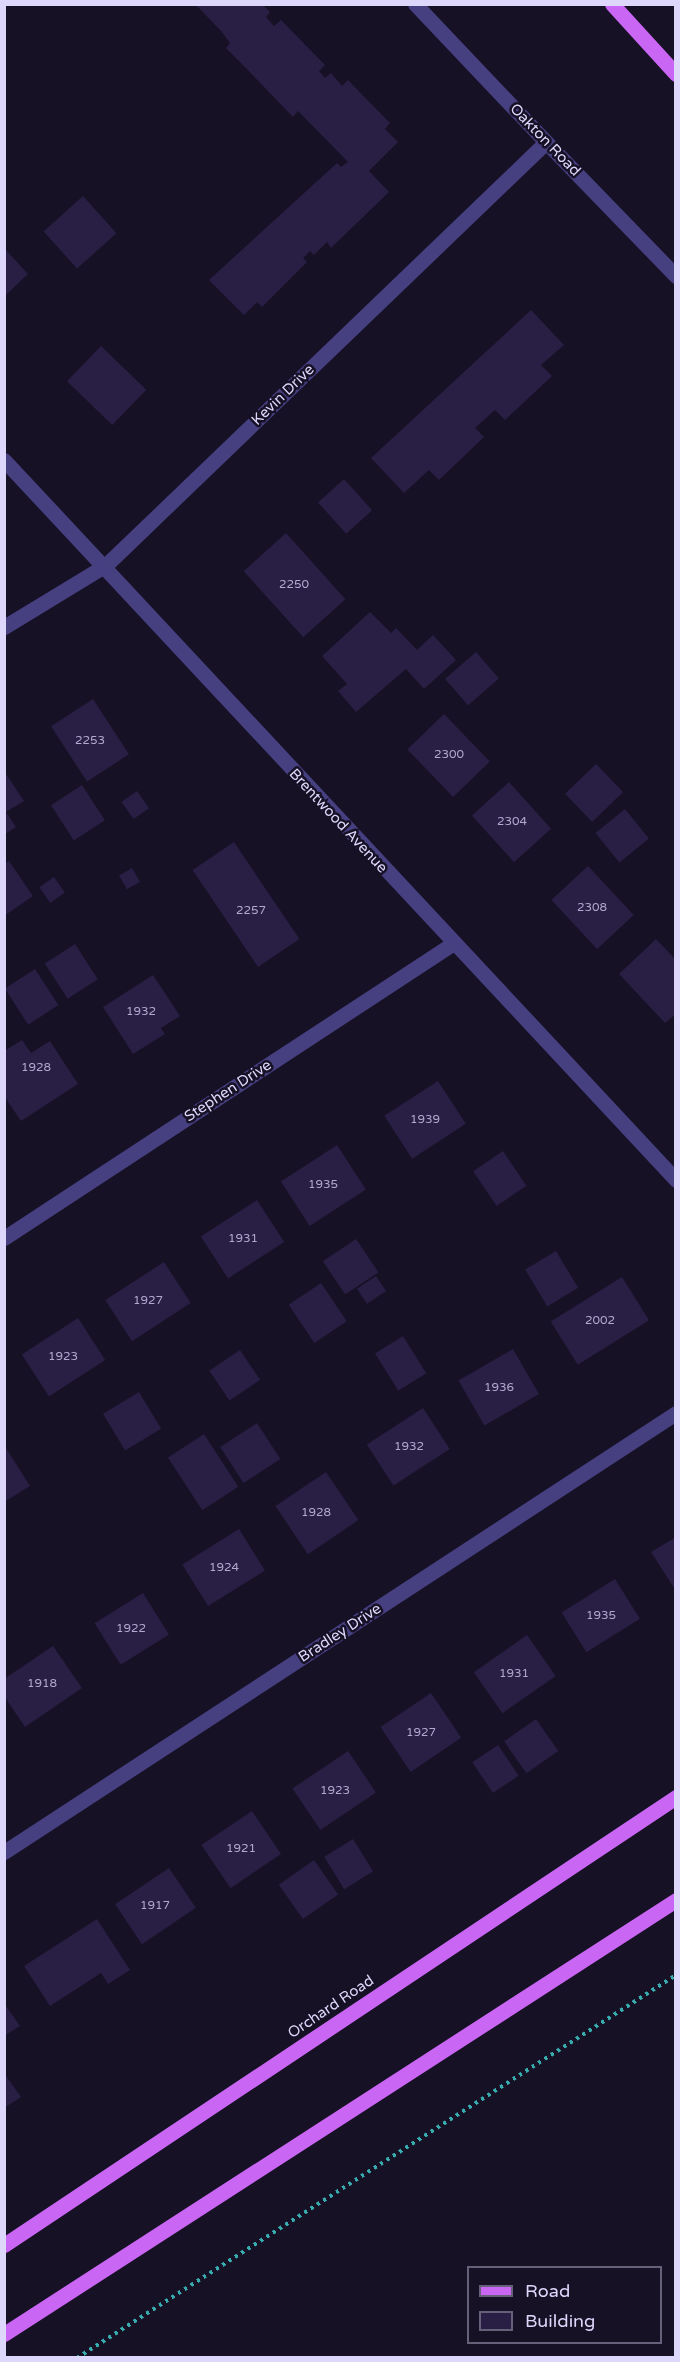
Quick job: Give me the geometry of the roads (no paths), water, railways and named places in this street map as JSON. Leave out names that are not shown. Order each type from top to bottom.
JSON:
[{"type":"main road","points":[[612,4],[675,74]]},
{"type":"main road","name":"Orchard Road","points":[[4,2245],[675,1797]]},
{"type":"main road","points":[[4,2334],[675,1900]]},
{"type":"street","name":"Oakton Road","points":[[415,4],[675,276]]},
{"type":"street","name":"Kevin Drive","points":[[4,627],[106,565],[546,142]]},
{"type":"street","name":"Brentwood Avenue","points":[[4,460],[106,565],[136,605],[675,1180]]},
{"type":"street","name":"Stephen Drive","points":[[4,1238],[452,944]]},
{"type":"street","name":"Bradley Drive","points":[[4,1852],[675,1413]]}]
